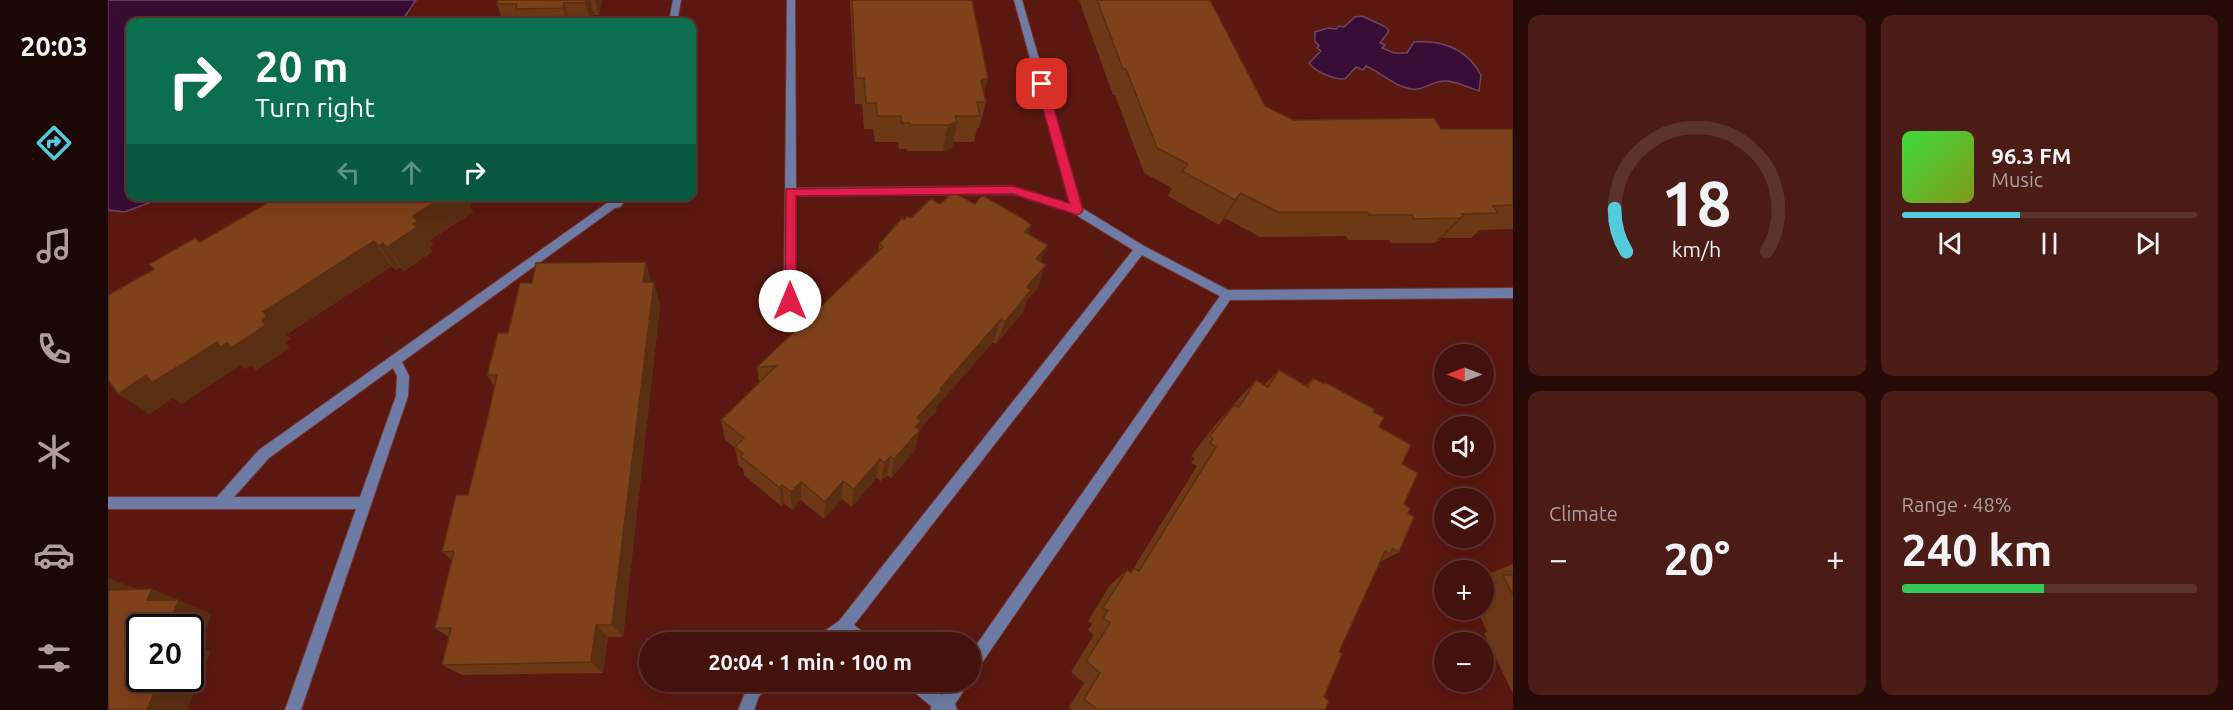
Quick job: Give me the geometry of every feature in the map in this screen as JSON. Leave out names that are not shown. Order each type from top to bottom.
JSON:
[{"type":"lane","points":[[674,18],[676,0]]},
{"type":"lane","points":[[790,301],[791,0]]},
{"type":"lane","points":[[1018,0],[1077,210]]},
{"type":"lane","points":[[790,192],[1013,190],[1077,210],[1140,249],[1227,295],[1513,293]]},
{"type":"lane","points":[[220,503],[264,454],[612,201]]},
{"type":"lane","points":[[835,632],[844,626],[1140,249]]},
{"type":"lane","points":[[981,652],[1227,295]]},
{"type":"lane","points":[[293,710],[402,396],[403,376],[395,360]]},
{"type":"lane","points":[[108,503],[365,503]]},
{"type":"lane","points":[[844,626],[852,632]]},
{"type":"lane","points":[[747,710],[753,692]]},
{"type":"lane","points":[[924,692],[943,709],[955,692]]},
{"type":"shaded area","points":[[108,0],[416,0],[404,18],[126,18],[126,201],[154,201],[125,212],[108,210]]},
{"type":"shaded area","points":[[1362,16],[1386,27],[1389,31],[1380,43],[1385,45],[1382,48],[1394,53],[1407,53],[1414,42],[1424,42],[1444,45],[1461,53],[1469,59],[1481,75],[1479,91],[1448,81],[1411,89],[1399,85],[1366,66],[1363,70],[1356,67],[1345,79],[1326,75],[1312,67],[1309,63],[1321,51],[1317,48],[1319,46],[1315,41],[1315,32],[1328,28],[1336,29],[1339,26],[1344,27],[1355,17]]},
{"type":"building","points":[[498,0],[586,0],[585,3],[564,3],[563,8],[516,9],[517,4],[497,4]]},
{"type":"building","points":[[852,0],[972,0],[988,78],[981,81],[986,102],[977,102],[980,116],[955,116],[957,122],[948,125],[910,125],[910,123],[902,123],[901,116],[877,116],[876,103],[866,103],[864,78],[856,78]]},
{"type":"building","points":[[1097,0],[1210,0],[1265,106],[1293,120],[1434,118],[1441,129],[1513,129],[1513,205],[1493,206],[1498,213],[1462,214],[1464,216],[1460,218],[1414,219],[1412,215],[1369,215],[1367,212],[1278,212],[1241,193],[1235,200],[1182,171],[1188,164],[1157,148],[1126,69],[1123,69]]},
{"type":"building","points":[[953,192],[975,204],[982,195],[1025,220],[1031,225],[1025,232],[1048,245],[1036,259],[1046,265],[1027,287],[1031,290],[1005,322],[1001,319],[917,418],[921,421],[915,427],[920,430],[894,459],[891,456],[884,463],[880,459],[854,489],[843,481],[825,502],[801,482],[791,492],[782,485],[780,488],[741,457],[743,454],[735,447],[744,438],[721,420],[776,366],[757,367],[883,247],[879,244],[902,218],[904,220],[907,216],[911,218],[931,199],[940,204]]},
{"type":"building","points":[[270,201],[437,201],[413,216],[418,221],[413,224],[417,227],[387,247],[383,243],[379,246],[374,241],[263,312],[267,317],[262,320],[266,325],[231,348],[227,343],[220,347],[217,342],[152,383],[146,375],[118,394],[108,380],[108,295],[154,269],[149,264],[195,238],[200,242]]},
{"type":"building","points":[[646,262],[643,282],[654,282],[612,625],[596,625],[591,662],[442,665],[451,628],[435,628],[454,551],[442,552],[456,495],[468,495],[497,375],[487,375],[498,333],[508,333],[520,283],[532,283],[536,263]]},
{"type":"building","points":[[1279,370],[1308,387],[1313,378],[1324,384],[1325,382],[1374,409],[1373,412],[1384,417],[1379,427],[1411,445],[1402,464],[1418,473],[1404,504],[1410,508],[1408,514],[1414,517],[1399,552],[1393,548],[1390,554],[1385,551],[1339,652],[1342,654],[1324,697],[1329,701],[1325,710],[1098,710],[1084,699],[1100,673],[1086,661],[1110,623],[1103,618],[1108,611],[1103,608],[1127,570],[1131,573],[1134,568],[1139,571],[1216,447],[1210,443],[1213,439],[1210,436],[1234,405],[1239,407],[1256,380],[1268,387]]},
{"type":"building","points":[[1503,575],[1513,575],[1513,595]]},
{"type":"building","points":[[152,589],[147,600],[179,600],[173,614],[126,614],[126,692],[154,692],[147,710],[108,710],[108,590]]},
{"type":"route","points":[[790,301],[790,192],[1013,190],[1077,210],[1042,84]]}]
